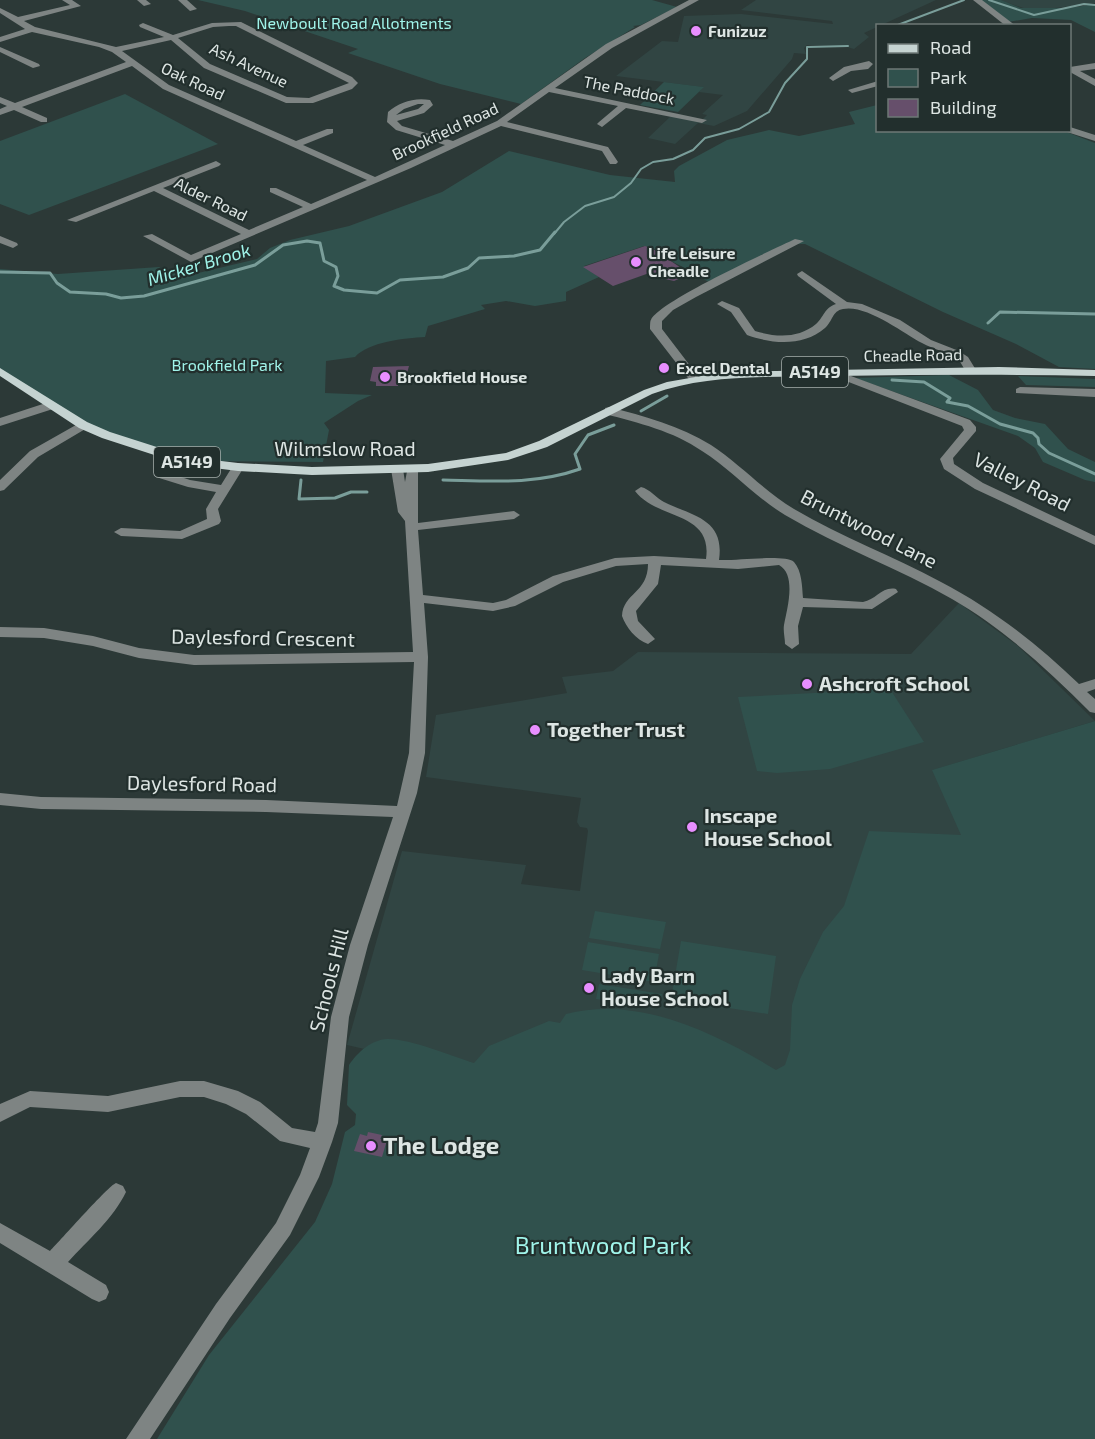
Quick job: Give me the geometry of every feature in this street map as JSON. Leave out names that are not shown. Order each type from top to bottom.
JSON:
[{"type":"main road","name":"Cheadle Road","points":[[695,380],[754,372],[970,370],[1095,373]]},
{"type":"main road","name":"Wilmslow Road","points":[[0,371],[83,425],[106,435],[186,461],[320,474],[451,466],[524,452],[658,389],[695,380]]},
{"type":"street","points":[[16,20],[77,6],[66,0]]},
{"type":"street","name":"Brookfield Road","points":[[148,236],[191,259],[375,180],[500,123],[550,90],[609,46],[695,0]]},
{"type":"street","points":[[976,0],[1009,24]]},
{"type":"street","points":[[184,2],[194,5]]},
{"type":"street","name":"Oak Road","points":[[0,10],[32,29],[115,50],[165,87],[375,180]]},
{"type":"street","name":"Ash Avenue","points":[[143,25],[172,37],[207,66],[286,100],[309,101],[349,87],[354,83],[238,24],[216,24],[172,37]]},
{"type":"street","points":[[0,40],[32,29]]},
{"type":"street","points":[[115,50],[172,37]]},
{"type":"street","points":[[0,49],[36,66]]},
{"type":"street","points":[[0,112],[132,63]]},
{"type":"street","points":[[832,78],[844,69],[854,66],[872,71]]},
{"type":"street","points":[[1071,70],[1095,66]]},
{"type":"street","points":[[1071,71],[1095,83]]},
{"type":"street","points":[[852,90],[876,84]]},
{"type":"street","name":"The Paddock","points":[[550,90],[702,120]]},
{"type":"street","points":[[0,100],[44,120]]},
{"type":"street","points":[[602,123],[624,105]]},
{"type":"street","points":[[392,119],[392,122],[399,128],[455,145]]},
{"type":"street","points":[[500,123],[605,149],[613,162]]},
{"type":"street","points":[[1071,130],[1095,138]]},
{"type":"street","points":[[297,144],[330,131]]},
{"type":"street","points":[[72,220],[158,189],[216,164]]},
{"type":"street","name":"Alder Road","points":[[158,189],[249,234]]},
{"type":"street","points":[[273,190],[310,207]]},
{"type":"street","points":[[0,239],[13,245]]},
{"type":"street","points":[[695,380],[656,329],[656,320],[669,308],[692,295],[799,242]]},
{"type":"street","points":[[802,274],[844,305]]},
{"type":"street","points":[[722,304],[735,310],[751,333],[783,340],[805,335],[822,325],[826,316],[833,309],[844,305],[858,306],[896,322],[927,342],[955,353],[964,359],[970,370]]},
{"type":"street","name":"Valley Road","points":[[832,372],[966,423],[970,431],[948,456],[946,462],[948,466],[980,486],[1095,541]]},
{"type":"street","points":[[1020,391],[1095,393]]},
{"type":"street","points":[[0,422],[52,405]]},
{"type":"street","name":"Bruntwood Lane","points":[[609,411],[653,423],[695,441],[747,479],[764,495],[791,512],[958,596],[1013,633],[1095,708]]},
{"type":"street","points":[[0,487],[34,454],[83,425]]},
{"type":"street","points":[[121,532],[182,535],[221,523],[212,509],[238,467]]},
{"type":"street","name":"Schools Hill","points":[[397,469],[404,512],[412,524]]},
{"type":"street","name":"Schools Hill","points":[[137,1439],[223,1311],[283,1228],[309,1178],[328,1123],[340,1017],[359,945],[403,812],[417,753],[421,657],[415,598],[412,469]]},
{"type":"street","points":[[160,474],[188,483],[224,489]]},
{"type":"street","points":[[641,491],[649,499],[688,516],[710,532],[714,544],[712,564]]},
{"type":"street","points":[[412,524],[514,515]]},
{"type":"street","points":[[648,639],[632,624],[629,616],[631,607],[651,584],[655,573],[654,560]]},
{"type":"street","points":[[415,598],[494,607],[510,603],[558,579],[585,569],[615,562],[654,560],[755,564],[781,561],[788,564],[793,572],[797,602],[791,626],[792,644]]},
{"type":"street","points":[[797,602],[863,606],[879,602],[891,592]]},
{"type":"street","name":"Daylesford Crescent","points":[[0,632],[44,633],[93,641],[139,653],[194,660],[421,657]]},
{"type":"street","points":[[1077,690],[1095,684]]},
{"type":"street","name":"Daylesford Road","points":[[0,799],[41,803],[266,806],[403,812]]},
{"type":"street","points":[[0,1114],[15,1104],[30,1099],[108,1104],[180,1089],[204,1089],[231,1097],[253,1108],[287,1136],[322,1142]]},
{"type":"street","points":[[53,1263],[105,1208],[116,1192]]},
{"type":"street","points":[[0,1232],[99,1292]]},
{"type":"shaded area","points":[[756,0],[936,0],[884,24],[876,24],[876,28],[864,33],[869,37],[854,49],[844,46],[807,45],[804,48],[806,54],[794,53],[792,59],[747,111],[714,126],[698,123],[675,144],[648,138],[671,116],[700,122],[707,115],[702,114],[723,95],[699,92],[703,87],[616,76],[662,41],[678,42],[684,16],[741,14],[833,24],[832,21],[741,10]]},
{"type":"shaded area","points":[[1000,0],[1095,0],[1095,3],[1032,11]]},
{"type":"shaded area","points":[[959,603],[1018,646],[1095,721],[933,770],[962,835],[837,925],[770,1119],[500,1080],[347,1045],[402,851],[526,865],[521,884],[580,891],[588,831],[587,828],[580,827],[577,822],[581,798],[426,777],[436,715],[567,693],[562,677],[613,671],[638,652],[911,654]]},
{"type":"green space","name":"Newboult Road Allotments","points":[[198,0],[652,0],[677,7],[641,25],[633,26],[635,27],[585,58],[521,104],[440,84],[348,53],[358,49],[245,11]]},
{"type":"green space","points":[[977,0],[1001,0],[1021,8],[1069,8],[1095,4],[1095,32],[1071,20],[1032,18],[1008,22]]},
{"type":"green space","points":[[664,82],[704,87],[678,112],[640,105]]},
{"type":"green space","points":[[125,94],[218,144],[29,215],[0,204],[0,141]]},
{"type":"green space","name":"Brookfield Park","points":[[876,105],[876,132],[1067,132],[1095,143],[1095,369],[1059,367],[1016,344],[943,312],[805,244],[794,244],[713,284],[681,268],[683,267],[661,256],[664,255],[654,249],[651,250],[644,246],[584,266],[599,277],[566,292],[566,301],[535,306],[506,301],[481,305],[485,309],[428,326],[425,337],[378,344],[355,357],[326,361],[325,393],[372,395],[358,401],[324,423],[329,430],[323,462],[186,461],[83,425],[0,371],[0,269],[58,274],[159,267],[168,273],[194,274],[257,259],[270,248],[290,240],[349,226],[442,192],[509,151],[610,175],[675,182],[674,171],[679,166],[727,140],[769,130],[799,136],[855,124],[849,112]]},
{"type":"green space","points":[[949,375],[978,390],[993,410],[1015,418],[1045,424],[1068,449],[1095,462],[1095,482],[1043,462],[1035,448],[1018,436],[855,378]]},
{"type":"green space","points":[[1018,376],[1095,379],[1095,387],[1026,385]]},
{"type":"green space","points":[[890,689],[924,742],[830,769],[777,773],[757,771],[738,697]]},
{"type":"green space","name":"Bruntwood Park","points":[[1095,721],[1095,1439],[157,1439],[209,1355],[315,1222],[332,1184],[345,1132],[355,1125],[356,1114],[347,1105],[349,1065],[365,1048],[381,1040],[396,1039],[474,1063],[489,1046],[549,1021],[560,1023],[566,1014],[593,1009],[621,1010],[676,1021],[702,1031],[776,1070],[785,1065],[790,1050],[792,1005],[800,979],[823,932],[844,906],[869,831],[961,835],[932,770]]},
{"type":"green space","points":[[595,911],[666,922],[660,949],[589,938]]},
{"type":"green space","points":[[681,941],[776,956],[768,1014],[671,999]]},
{"type":"green space","points":[[588,942],[659,954],[654,982],[582,970]]},
{"type":"green space","points":[[599,984],[662,994],[659,1008],[596,999]]},
{"type":"building","name":"Life Leisure Cheadle","points":[[645,246],[690,274],[674,281],[652,272],[613,286],[583,267]]},
{"type":"building","name":"Brookfield House","points":[[409,366],[406,377],[399,377],[398,386],[376,386],[376,382],[370,381],[373,367]]},
{"type":"building","name":"The Lodge","points":[[368,1132],[382,1135],[380,1139],[387,1140],[382,1157],[354,1151],[360,1134],[367,1136]]},
{"type":"waterway","name":"Micker Brook","points":[[900,24],[964,0]]},
{"type":"waterway","name":"Micker Brook","points":[[989,0],[1034,15],[1084,4],[1095,5]]},
{"type":"waterway","name":"Micker Brook","points":[[554,234],[564,222],[585,206],[614,197],[631,183],[641,169],[653,162],[673,159],[693,150],[705,138],[739,129],[769,112],[785,83],[807,59],[807,47],[848,46]]},
{"type":"waterway","name":"Micker Brook","points":[[0,272],[50,273],[57,283],[70,292],[106,294],[121,298],[144,296],[255,265],[283,245],[307,241],[320,243],[324,261],[336,267],[338,276],[334,286],[344,290],[377,293],[400,280],[443,277],[468,268],[479,258],[514,256],[540,250],[555,232]]},
{"type":"waterway","points":[[988,323],[1000,312],[1095,314]]},
{"type":"waterway","points":[[892,380],[924,382],[950,398],[947,402],[968,406],[1000,424],[1033,433],[1038,438],[1039,444],[1049,453],[1095,474]]},
{"type":"waterway","points":[[641,411],[667,396]]},
{"type":"waterway","points":[[443,480],[529,480],[580,469],[575,454],[588,435],[614,425]]},
{"type":"waterway","points":[[301,480],[299,499],[335,498],[351,492],[367,492]]},
{"type":"place","name":"Funizuz","points":[[696,31]]},
{"type":"place","name":"Life Leisure Cheadle","points":[[636,262]]},
{"type":"place","name":"Excel Dental","points":[[664,368]]},
{"type":"place","name":"Brookfield House","points":[[385,377]]},
{"type":"place","name":"Ashcroft School","points":[[807,684]]},
{"type":"place","name":"Together Trust","points":[[535,730]]},
{"type":"place","name":"Inscape House School","points":[[692,827]]},
{"type":"place","name":"Lady Barn House School","points":[[589,988]]},
{"type":"place","name":"The Lodge","points":[[371,1146]]}]
